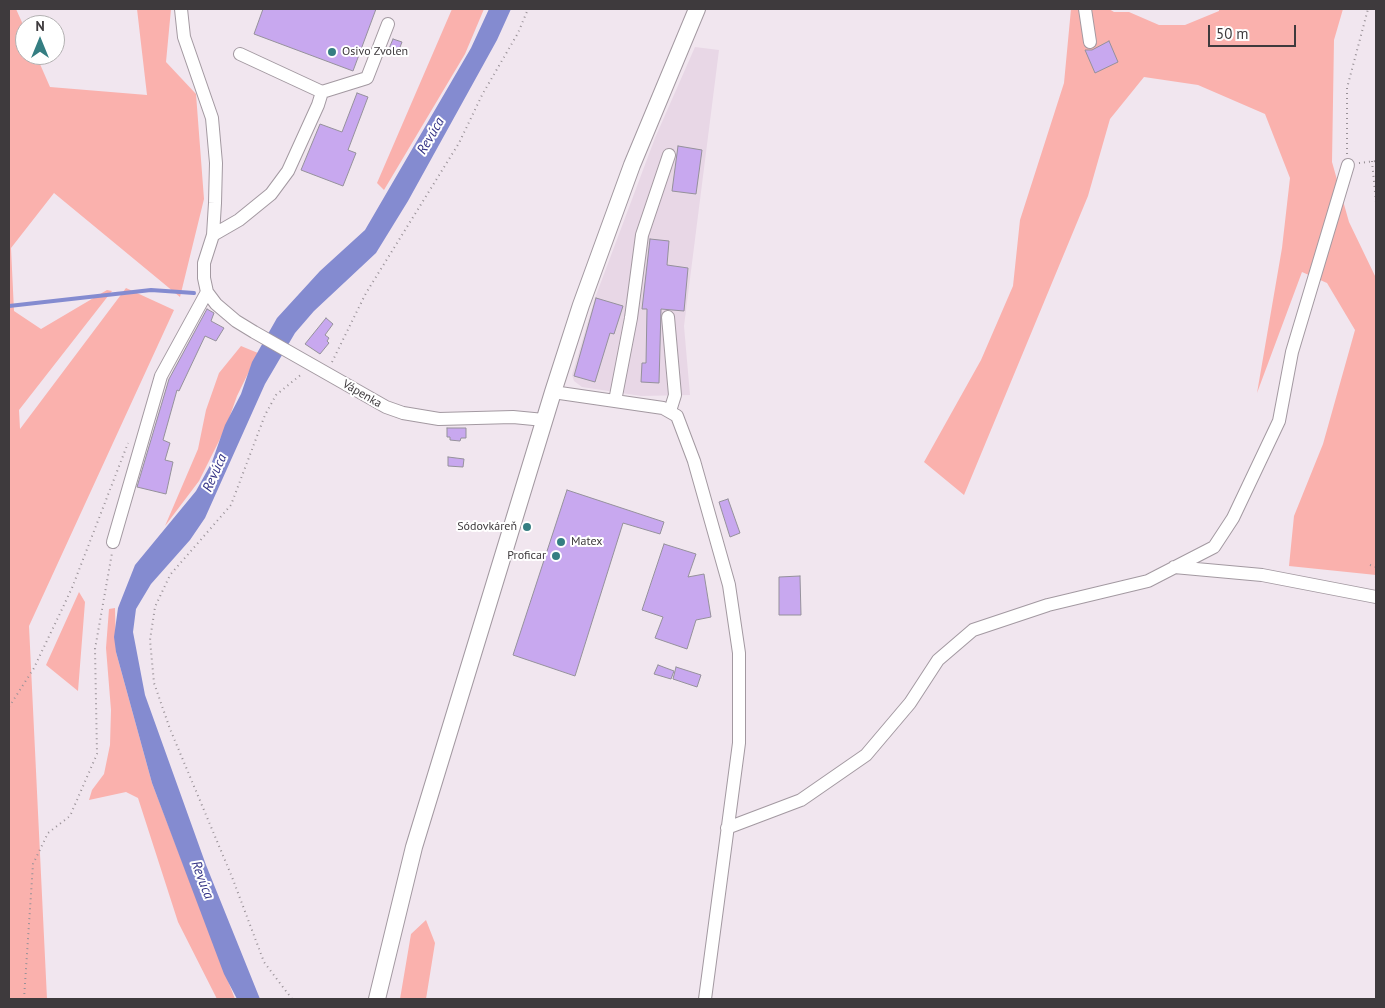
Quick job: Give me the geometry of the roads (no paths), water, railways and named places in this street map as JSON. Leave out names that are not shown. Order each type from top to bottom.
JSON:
[{"type":"main road","points":[[377,999],[414,847],[552,392],[581,304],[632,165],[697,9]]},
{"type":"street","points":[[113,542],[161,376],[207,292],[204,262],[213,236],[216,163],[212,118],[184,37],[181,9]]},
{"type":"street","points":[[1085,9],[1090,42]]},
{"type":"street","points":[[240,54],[322,92],[367,78],[388,24]]},
{"type":"street","points":[[213,236],[239,220],[271,194],[288,171],[322,92]]},
{"type":"street","points":[[615,401],[631,318],[642,234],[669,155]]},
{"type":"street","points":[[728,828],[801,800],[866,755],[910,703],[938,660],[973,630],[1048,605],[1148,581],[1214,547],[1233,518],[1279,421],[1292,352],[1348,165]]},
{"type":"street","name":"Vápenka","points":[[207,292],[236,321],[386,407],[403,413],[439,419],[512,417],[544,420]]},
{"type":"street","points":[[668,317],[675,396],[670,411]]},
{"type":"street","points":[[552,392],[635,403],[670,411],[681,421],[729,585],[739,653],[739,743],[705,999]]},
{"type":"street","points":[[1174,567],[1262,576],[1376,597]]},
{"type":"water","name":"Revúca","points":[[489,9],[511,9],[497,40],[408,201],[376,253],[314,311],[295,333],[265,384],[205,518],[190,540],[151,584],[136,609],[133,632],[145,695],[206,865],[260,999],[237,999],[224,974],[152,783],[116,652],[114,637],[118,608],[135,565],[196,491],[212,462],[225,425],[241,394],[252,362],[277,318],[320,271],[365,230],[471,48]]},
{"type":"waterway","points":[[9,306],[151,290],[194,293]]},
{"type":"place","name":"Osivo Zvolen","points":[[332,52]]},
{"type":"place","name":"Sódovkáreň","points":[[527,527]]},
{"type":"place","name":"Matex","points":[[561,542]]},
{"type":"place","name":"Proficar","points":[[556,556]]}]
